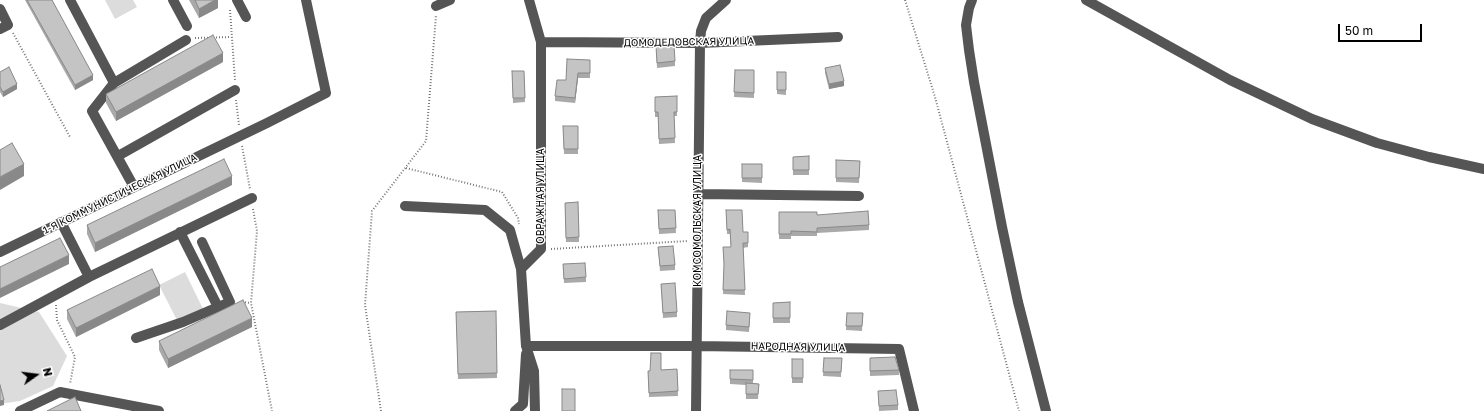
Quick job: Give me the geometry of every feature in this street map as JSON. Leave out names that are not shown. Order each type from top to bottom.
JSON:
[{"type":"street","points":[[70,0],[114,83]]},
{"type":"street","points":[[173,0],[187,26]]},
{"type":"street","points":[[237,0],[246,17]]},
{"type":"street","name":"1-Я КОММУНИСТИЧЕСКАЯ УЛИЦА","points":[[0,252],[326,93],[306,0]]},
{"type":"street","points":[[436,6],[450,0]]},
{"type":"street","name":"ОВРАЖНАЯ УЛИЦА","points":[[521,269],[541,250],[541,42],[529,0]]},
{"type":"street","name":"КОМСОМОЛЬСКАЯ УЛИЦА","points":[[696,411],[700,43],[701,31],[706,18],[726,0]]},
{"type":"street","points":[[972,0],[966,25],[974,82],[1017,294],[1046,411]]},
{"type":"street","points":[[1086,0],[1230,80],[1312,120],[1377,143],[1484,169]]},
{"type":"street","points":[[0,9],[4,27]]},
{"type":"street","name":"ДОМОДЕДОВСКАЯ УЛИЦА","points":[[541,42],[700,43],[838,37]]},
{"type":"street","points":[[134,187],[92,110],[114,83],[186,40]]},
{"type":"street","points":[[118,156],[235,90]]},
{"type":"street","points":[[698,194],[859,196]]},
{"type":"street","points":[[0,325],[89,277],[252,198]]},
{"type":"street","points":[[405,206],[485,210],[510,230],[521,269],[526,346],[523,404],[514,411]]},
{"type":"street","points":[[61,222],[89,277]]},
{"type":"street","points":[[180,232],[218,307]]},
{"type":"street","points":[[136,338],[183,322],[230,302],[202,242]]},
{"type":"street","points":[[526,346],[534,371],[535,411]]},
{"type":"street","name":"НАРОДНАЯ УЛИЦА","points":[[526,346],[697,346],[899,349],[914,411]]},
{"type":"street","points":[[20,411],[65,392],[159,411]]},
{"type":"path","points":[[906,0],[935,97],[1019,411]]},
{"type":"path","points":[[230,20],[231,31]]},
{"type":"path","points":[[4,27],[70,137]]},
{"type":"path","points":[[197,37],[231,38]]},
{"type":"path","points":[[240,136],[257,231],[251,303],[272,411]]},
{"type":"path","points":[[541,250],[698,240]]},
{"type":"path","points":[[56,306],[57,320],[75,357],[65,392]]},
{"type":"shaded area","points":[[105,0],[133,0],[137,7],[115,19]]},
{"type":"shaded area","points":[[185,272],[205,313],[180,326],[159,285]]},
{"type":"shaded area","points":[[0,303],[39,312],[67,356],[53,386],[20,401],[0,404]]},
{"type":"building","points":[[27,0],[52,0],[93,75],[75,85]]},
{"type":"building","points":[[195,0],[215,0],[199,9]]},
{"type":"building","points":[[213,35],[223,53],[116,112],[106,94]]},
{"type":"building","points":[[674,45],[675,61],[657,63],[656,46]]},
{"type":"building","points":[[567,59],[590,60],[590,73],[578,73],[575,98],[555,96],[557,80],[566,80]]},
{"type":"building","points":[[840,65],[844,81],[829,84],[825,68]]},
{"type":"building","points":[[9,67],[17,84],[3,92],[0,87],[0,72]]},
{"type":"building","points":[[735,70],[754,70],[754,93],[734,92]]},
{"type":"building","points":[[512,71],[524,71],[525,98],[513,98]]},
{"type":"building","points":[[777,72],[786,72],[786,90],[777,90]]},
{"type":"building","points":[[677,96],[677,112],[674,112],[675,138],[659,139],[658,112],[655,112],[655,97]]},
{"type":"building","points":[[563,126],[578,126],[578,149],[564,149]]},
{"type":"building","points":[[12,143],[24,164],[0,177],[0,150]]},
{"type":"building","points":[[809,156],[809,170],[793,170],[793,157]]},
{"type":"building","points":[[224,159],[232,176],[95,243],[87,225]]},
{"type":"building","points":[[836,160],[860,161],[859,178],[836,178]]},
{"type":"building","points":[[742,164],[762,164],[762,178],[742,178]]},
{"type":"building","points":[[578,202],[579,237],[566,238],[565,203]]},
{"type":"building","points":[[658,210],[675,210],[676,228],[659,229]]},
{"type":"building","points":[[726,210],[742,210],[743,232],[748,232],[748,243],[743,243],[745,290],[723,290],[723,247],[731,247],[730,229],[727,230]]},
{"type":"building","points":[[868,211],[869,225],[817,228],[817,232],[791,231],[791,234],[779,234],[779,212],[817,212],[817,215]]},
{"type":"building","points":[[60,238],[69,255],[0,289],[0,267]]},
{"type":"building","points":[[673,246],[675,265],[660,266],[658,247]]},
{"type":"building","points":[[585,263],[586,277],[564,279],[563,264]]},
{"type":"building","points":[[152,269],[160,286],[76,328],[67,310]]},
{"type":"building","points":[[675,283],[677,312],[663,313],[661,284]]},
{"type":"building","points":[[243,300],[252,318],[168,359],[159,341]]},
{"type":"building","points":[[790,302],[790,318],[773,318],[773,303]]},
{"type":"building","points":[[496,311],[497,373],[458,374],[456,312]]},
{"type":"building","points":[[727,311],[750,313],[749,327],[726,325]]},
{"type":"building","points":[[847,313],[863,313],[862,326],[846,326]]},
{"type":"building","points":[[651,353],[661,353],[661,370],[677,369],[678,391],[649,393],[648,371],[650,371]]},
{"type":"building","points":[[895,357],[899,370],[870,371],[870,358]]},
{"type":"building","points":[[824,358],[842,358],[841,372],[823,372]]},
{"type":"building","points":[[792,359],[803,359],[803,378],[792,378]]},
{"type":"building","points":[[730,370],[753,370],[753,380],[730,379]]},
{"type":"building","points":[[746,383],[759,384],[758,394],[746,394]]},
{"type":"building","points":[[0,385],[4,400],[0,401]]},
{"type":"building","points":[[562,389],[575,389],[575,411],[562,411]]},
{"type":"building","points":[[896,390],[898,405],[879,406],[878,391]]},
{"type":"building","points":[[75,397],[81,411],[47,411]]}]
